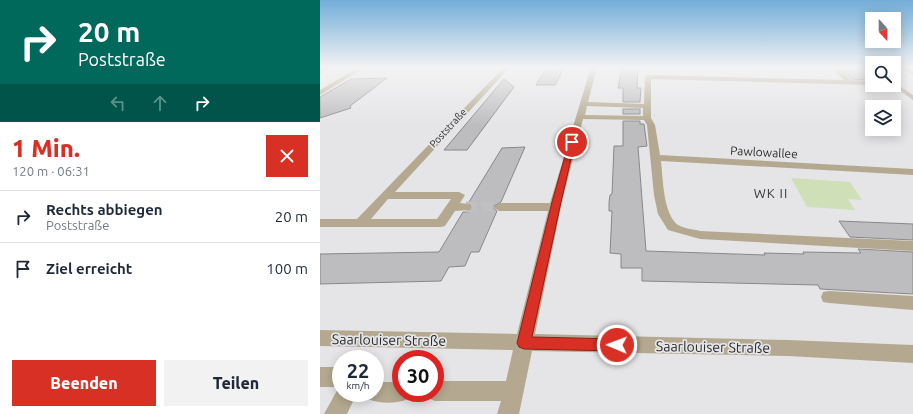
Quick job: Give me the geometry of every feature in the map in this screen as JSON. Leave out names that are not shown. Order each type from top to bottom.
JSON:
[{"type":"street","points":[[320,93],[331,86]]},
{"type":"street","name":"Poststraße","points":[[360,223],[487,86]]},
{"type":"street","points":[[508,414],[555,207],[588,86]]},
{"type":"street","points":[[648,86],[647,118],[651,125],[661,203],[665,218],[673,226],[683,232],[700,235],[913,246]]},
{"type":"street","points":[[901,89],[913,98]]},
{"type":"street","points":[[581,111],[647,106]]},
{"type":"street","points":[[581,111],[647,118]]},
{"type":"street","name":"Pawlowallee","points":[[656,158],[913,172]]},
{"type":"street","points":[[320,223],[441,223],[459,195],[384,196]]},
{"type":"street","points":[[451,207],[466,207]]},
{"type":"street","points":[[499,207],[555,207]]},
{"type":"street","points":[[829,297],[913,303]]},
{"type":"street","name":"Saarlouiser Straße","points":[[320,338],[788,348],[913,354]]},
{"type":"street","points":[[320,377],[332,377]]},
{"type":"street","points":[[444,391],[514,391]]},
{"type":"street","points":[[335,414],[342,402]]},
{"type":"green space","points":[[791,178],[850,182],[862,200],[848,199],[855,210],[807,207]]},
{"type":"building","points":[[338,86],[376,86],[350,106],[351,108],[320,118],[320,97]]},
{"type":"building","points":[[498,86],[514,87],[467,150],[444,150]]},
{"type":"building","points":[[618,86],[637,86],[637,88],[641,88],[640,102],[623,102],[623,88],[618,88]]},
{"type":"building","points":[[623,109],[640,109],[640,114],[623,114]]},
{"type":"building","points":[[623,121],[640,121],[640,124],[644,124],[647,146],[638,147],[646,251],[765,255],[764,253],[861,253],[858,249],[913,252],[913,294],[820,289],[818,285],[642,281],[642,268],[621,268],[621,254],[610,253],[612,211],[609,211],[609,203],[610,195],[612,194],[614,146],[623,146]]},
{"type":"building","points":[[525,147],[501,202],[492,207],[497,211],[479,252],[471,252],[465,266],[449,267],[441,281],[320,284],[320,254],[439,252],[463,212],[470,212],[473,208],[469,202],[502,148]]},
{"type":"building","points":[[839,221],[913,224],[913,240],[850,237]]},
{"type":"tunnel","points":[[466,207],[499,207]]},
{"type":"district","name":"WK II","points":[[771,193]]},
{"type":"route","points":[[572,142],[556,202],[524,343],[617,345]]}]
